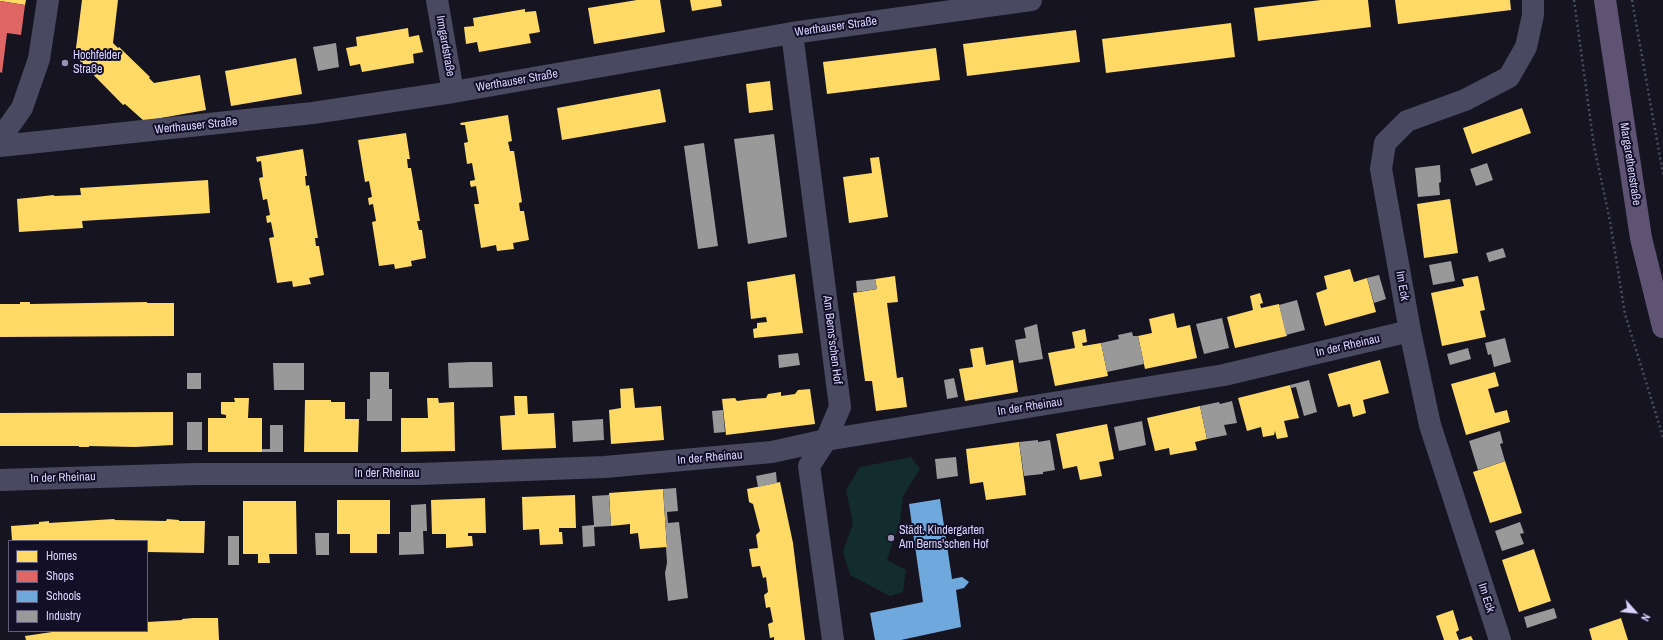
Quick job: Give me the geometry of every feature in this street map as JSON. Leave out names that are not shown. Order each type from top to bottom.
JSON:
[{"type":"main road","name":"Margarethenstraße","points":[[1605,0],[1641,238],[1663,327]]},
{"type":"street","points":[[0,139],[22,108],[39,59],[48,0]]},
{"type":"street","name":"Irmgardstraße","points":[[437,0],[453,92]]},
{"type":"street","name":"Werthauser Straße","points":[[0,146],[313,113],[453,92],[792,33],[1032,0]]},
{"type":"street","name":"Im Eck","points":[[1500,640],[1430,425],[1410,331],[1381,169],[1385,143],[1407,121],[1465,100],[1509,76],[1526,47],[1533,16],[1533,0]]},
{"type":"street","name":"Am Berns'schen Hof","points":[[792,33],[840,407],[826,440],[809,466],[833,640]]},
{"type":"street","name":"In der Rheinau","points":[[0,480],[197,474],[420,474],[605,467],[772,452],[826,440],[1224,375],[1410,331]]},
{"type":"path","points":[[1574,0],[1594,146],[1610,221],[1625,314],[1663,437]]},
{"type":"path","points":[[1632,0],[1663,174]]},
{"type":"green space","points":[[911,457],[920,469],[903,496],[900,522],[887,560],[906,570],[903,592],[890,596],[850,575],[843,551],[853,524],[846,490],[860,467]]},
{"type":"building: Homes","points":[[0,0],[26,0],[25,5]]},
{"type":"building: Homes","points":[[82,0],[118,0],[113,43],[150,77],[149,78],[154,83],[200,75],[206,110],[144,121],[125,104],[123,105],[75,56]]},
{"type":"building: Homes","points":[[637,0],[660,0],[665,32],[594,44],[588,8]]},
{"type":"building: Homes","points":[[690,0],[721,0],[722,6],[692,11]]},
{"type":"building: Homes","points":[[1321,0],[1368,0],[1371,27],[1258,41],[1254,8]]},
{"type":"building: Homes","points":[[1395,0],[1510,0],[1511,10],[1398,24]]},
{"type":"building: Homes","points":[[525,9],[525,12],[536,11],[540,32],[529,34],[531,43],[479,52],[477,42],[466,44],[464,27],[474,26],[473,18]]},
{"type":"building: Homes","points":[[1231,23],[1235,57],[1106,73],[1102,39]]},
{"type":"building: Homes","points":[[408,28],[409,37],[419,35],[423,52],[413,54],[414,63],[362,72],[360,64],[350,66],[346,48],[357,46],[356,37]]},
{"type":"building: Homes","points":[[1076,30],[1080,62],[967,76],[963,44]]},
{"type":"building: Homes","points":[[936,48],[940,80],[827,94],[823,62]]},
{"type":"building: Homes","points":[[296,58],[302,94],[231,106],[225,71]]},
{"type":"building: Homes","points":[[770,81],[773,110],[749,113],[746,84]]},
{"type":"building: Homes","points":[[660,89],[666,122],[562,140],[557,108]]},
{"type":"building: Homes","points":[[1522,108],[1531,133],[1472,154],[1463,128]]},
{"type":"building: Homes","points":[[508,115],[512,141],[508,142],[510,151],[514,151],[522,202],[519,203],[520,211],[524,211],[529,240],[513,243],[514,249],[497,251],[496,245],[481,248],[474,204],[479,204],[476,186],[471,187],[470,184],[470,181],[475,180],[472,163],[467,164],[464,143],[468,142],[465,125],[461,125],[460,123]]},
{"type":"building: Homes","points":[[406,133],[410,159],[407,159],[408,168],[411,168],[420,221],[417,221],[419,230],[422,230],[426,258],[411,261],[412,266],[395,269],[394,264],[379,266],[372,222],[376,221],[373,204],[369,205],[368,198],[372,197],[369,181],[365,182],[358,140]]},
{"type":"building: Homes","points":[[303,149],[307,176],[305,176],[306,186],[309,185],[318,238],[315,238],[316,246],[319,246],[324,275],[309,278],[311,284],[293,287],[292,281],[277,283],[269,238],[274,237],[271,222],[267,223],[266,216],[270,215],[267,199],[263,200],[259,178],[263,177],[261,161],[257,162],[256,157]]},
{"type":"building: Homes","points":[[879,157],[888,217],[849,223],[843,177],[872,173],[870,158]]},
{"type":"building: Homes","points":[[208,180],[210,213],[82,221],[83,228],[19,232],[17,199],[54,195],[81,195],[80,188]]},
{"type":"building: Homes","points":[[1450,199],[1458,253],[1424,258],[1417,204]]},
{"type":"building: Homes","points":[[1350,269],[1354,282],[1367,278],[1376,312],[1325,326],[1316,293],[1327,289],[1324,276]]},
{"type":"building: Homes","points":[[795,274],[803,333],[754,338],[753,329],[757,328],[757,323],[767,322],[766,317],[751,319],[747,282]]},
{"type":"building: Homes","points":[[895,276],[898,302],[887,303],[897,378],[903,377],[907,407],[876,411],[872,381],[865,381],[853,293],[877,289],[875,279]]},
{"type":"building: Homes","points":[[1478,276],[1485,310],[1480,311],[1486,337],[1442,346],[1431,293],[1464,286],[1462,279]]},
{"type":"building: Homes","points":[[1260,293],[1263,303],[1260,304],[1261,308],[1279,304],[1287,336],[1235,348],[1227,317],[1253,310],[1250,296]]},
{"type":"building: Homes","points":[[20,302],[30,302],[30,304],[174,303],[174,336],[0,337],[0,304],[20,304]]},
{"type":"building: Homes","points":[[1174,313],[1177,328],[1190,325],[1197,358],[1145,369],[1138,336],[1152,333],[1149,319]]},
{"type":"building: Homes","points":[[1085,329],[1087,342],[1082,343],[1083,346],[1101,343],[1108,376],[1055,386],[1048,353],[1075,348],[1072,332]]},
{"type":"building: Homes","points":[[983,347],[986,365],[1013,360],[1018,392],[965,401],[959,369],[973,367],[970,349]]},
{"type":"building: Homes","points":[[1380,360],[1389,393],[1363,400],[1366,413],[1353,417],[1350,404],[1338,407],[1328,374]]},
{"type":"building: Homes","points":[[1495,372],[1499,386],[1488,389],[1495,413],[1507,410],[1510,422],[1466,435],[1451,384]]},
{"type":"building: Homes","points":[[1290,385],[1299,418],[1284,421],[1288,437],[1277,439],[1275,431],[1274,435],[1263,437],[1261,427],[1247,431],[1238,398]]},
{"type":"building: Homes","points":[[633,388],[635,408],[661,406],[664,440],[611,444],[609,410],[621,408],[620,389]]},
{"type":"building: Homes","points":[[810,389],[815,424],[726,435],[722,399],[735,398],[737,401],[766,398],[768,394],[781,392],[781,396],[795,394],[798,390]]},
{"type":"building: Homes","points":[[514,396],[527,396],[528,414],[554,413],[556,448],[502,450],[500,416],[515,415]]},
{"type":"building: Homes","points":[[234,398],[249,398],[248,418],[262,418],[262,452],[208,452],[208,418],[226,418],[226,415],[221,414],[221,402],[235,402]]},
{"type":"building: Homes","points":[[427,398],[438,398],[439,403],[454,402],[455,451],[401,452],[401,418],[428,418]]},
{"type":"building: Homes","points":[[305,400],[331,400],[331,402],[345,402],[345,419],[359,419],[358,452],[304,452]]},
{"type":"building: Homes","points":[[1200,406],[1207,439],[1195,442],[1197,450],[1170,455],[1169,448],[1155,451],[1147,418]]},
{"type":"building: Homes","points":[[173,412],[173,445],[135,447],[0,446],[0,413]]},
{"type":"building: Homes","points":[[1107,424],[1114,459],[1099,462],[1102,476],[1080,480],[1077,466],[1063,469],[1056,434]]},
{"type":"building: Homes","points":[[1019,442],[1026,495],[986,500],[983,482],[970,484],[966,449]]},
{"type":"building: Homes","points":[[1505,461],[1522,513],[1490,523],[1473,472]]},
{"type":"building: Homes","points":[[780,482],[793,543],[805,640],[774,640],[774,637],[770,638],[768,624],[773,622],[770,607],[766,608],[764,595],[768,592],[766,577],[763,578],[760,566],[752,567],[749,549],[758,548],[756,535],[760,531],[753,504],[749,502],[747,489]]},
{"type":"building: Homes","points":[[663,489],[667,547],[640,549],[638,533],[630,534],[630,524],[611,526],[609,493]]},
{"type":"building: Homes","points":[[575,495],[576,528],[559,528],[559,532],[562,532],[563,544],[540,545],[539,529],[523,530],[522,497]]},
{"type":"building: Homes","points":[[485,498],[486,533],[468,533],[468,536],[472,536],[473,546],[446,548],[446,534],[432,534],[431,500]]},
{"type":"building: Homes","points":[[337,500],[390,500],[390,534],[377,534],[377,553],[350,553],[350,534],[337,534]]},
{"type":"building: Homes","points":[[243,501],[296,501],[297,554],[269,554],[270,563],[258,563],[258,554],[243,554]]},
{"type":"building: Homes","points":[[114,519],[205,521],[204,553],[148,552],[148,540],[12,540],[11,526],[39,524],[39,522],[49,521],[49,523]]},
{"type":"building: Homes","points":[[1534,549],[1551,601],[1519,612],[1502,560]]},
{"type":"building: Homes","points":[[1453,610],[1459,630],[1456,632],[1459,640],[1444,640],[1436,616]]},
{"type":"building: Homes","points":[[218,618],[219,640],[26,640],[25,636],[52,632],[148,632],[148,622]]},
{"type":"building: Homes","points":[[1621,618],[1628,640],[1592,640],[1589,629]]},
{"type":"building: Homes","points":[[1471,636],[1473,640],[1459,640]]},
{"type":"building: Shops","points":[[0,1],[25,5],[21,35],[7,33],[2,73],[0,72]]},
{"type":"building: Schools","points":[[940,499],[952,579],[962,577],[969,582],[964,588],[956,590],[961,627],[901,640],[875,640],[870,613],[923,602],[909,504]]},
{"type":"building: Industry","points":[[336,43],[339,67],[318,71],[313,47]]},
{"type":"building: Industry","points":[[774,134],[787,237],[748,244],[734,139]]},
{"type":"building: Industry","points":[[704,143],[718,246],[698,249],[684,146]]},
{"type":"building: Industry","points":[[1487,163],[1493,180],[1476,186],[1470,169]]},
{"type":"building: Industry","points":[[1440,165],[1440,195],[1418,197],[1415,168]]},
{"type":"building: Industry","points":[[1503,248],[1506,257],[1489,262],[1486,253]]},
{"type":"building: Industry","points":[[1451,261],[1455,281],[1433,285],[1429,265]]},
{"type":"building: Industry","points":[[1379,275],[1386,299],[1374,303],[1367,278]]},
{"type":"building: Industry","points":[[875,279],[877,289],[857,292],[856,281]]},
{"type":"building: Industry","points":[[1297,300],[1305,330],[1286,335],[1279,305]]},
{"type":"building: Industry","points":[[1222,318],[1229,348],[1204,354],[1196,324]]},
{"type":"building: Industry","points":[[1037,324],[1043,359],[1019,363],[1015,340],[1026,338],[1024,328]]},
{"type":"building: Industry","points":[[1132,332],[1133,336],[1138,336],[1144,364],[1107,372],[1101,343],[1119,339],[1118,335]]},
{"type":"building: Industry","points":[[1505,338],[1511,362],[1494,367],[1491,354],[1488,355],[1485,343]]},
{"type":"building: Industry","points":[[1468,348],[1471,359],[1450,365],[1447,354]]},
{"type":"building: Industry","points":[[798,353],[800,365],[779,368],[778,355]]},
{"type":"building: Industry","points":[[492,362],[493,387],[449,388],[448,363]]},
{"type":"building: Industry","points":[[273,363],[304,363],[304,390],[274,390]]},
{"type":"building: Industry","points":[[370,372],[389,372],[389,389],[392,389],[392,421],[367,421],[367,399],[370,399]]},
{"type":"building: Industry","points":[[187,373],[201,373],[201,389],[187,389]]},
{"type":"building: Industry","points":[[954,378],[958,397],[947,399],[944,380]]},
{"type":"building: Industry","points":[[1309,380],[1317,412],[1304,416],[1296,387],[1291,388],[1290,385]]},
{"type":"building: Industry","points":[[1232,401],[1237,423],[1224,425],[1227,435],[1207,439],[1200,406]]},
{"type":"building: Industry","points":[[723,410],[725,432],[714,433],[712,411]]},
{"type":"building: Industry","points":[[603,419],[604,440],[573,442],[572,421]]},
{"type":"building: Industry","points":[[1142,421],[1146,445],[1119,451],[1114,427]]},
{"type":"building: Industry","points":[[187,422],[202,422],[202,450],[187,450]]},
{"type":"building: Industry","points":[[270,425],[283,425],[283,452],[262,452],[262,449],[270,449]]},
{"type":"building: Industry","points":[[1500,431],[1503,443],[1500,444],[1505,461],[1478,470],[1469,441]]},
{"type":"building: Industry","points":[[1038,440],[1038,442],[1050,440],[1055,470],[1043,472],[1043,474],[1024,476],[1019,442]]},
{"type":"building: Industry","points":[[956,457],[958,476],[937,479],[935,459]]},
{"type":"building: Industry","points":[[776,472],[777,483],[758,487],[756,476]]},
{"type":"building: Industry","points":[[676,488],[678,511],[667,512],[668,523],[679,522],[688,598],[668,601],[665,573],[667,563],[667,547],[663,489]]},
{"type":"building: Industry","points":[[609,495],[611,526],[594,527],[595,546],[583,547],[582,526],[594,525],[592,496]]},
{"type":"building: Industry","points":[[426,504],[427,531],[423,531],[424,554],[399,555],[399,532],[411,532],[411,505]]},
{"type":"building: Industry","points":[[1520,522],[1524,533],[1520,534],[1524,544],[1502,551],[1495,531]]},
{"type":"building: Industry","points":[[315,533],[329,533],[329,555],[316,555]]},
{"type":"building: Industry","points":[[228,536],[239,536],[239,565],[228,565]]},
{"type":"building: Industry","points":[[1554,608],[1557,618],[1527,628],[1524,617]]},
{"type":"place","name":"Hochfelder Straße","points":[[65,63]]},
{"type":"place","name":"Städt. Kindergarten Am Berns'schen Hof","points":[[891,538]]}]
